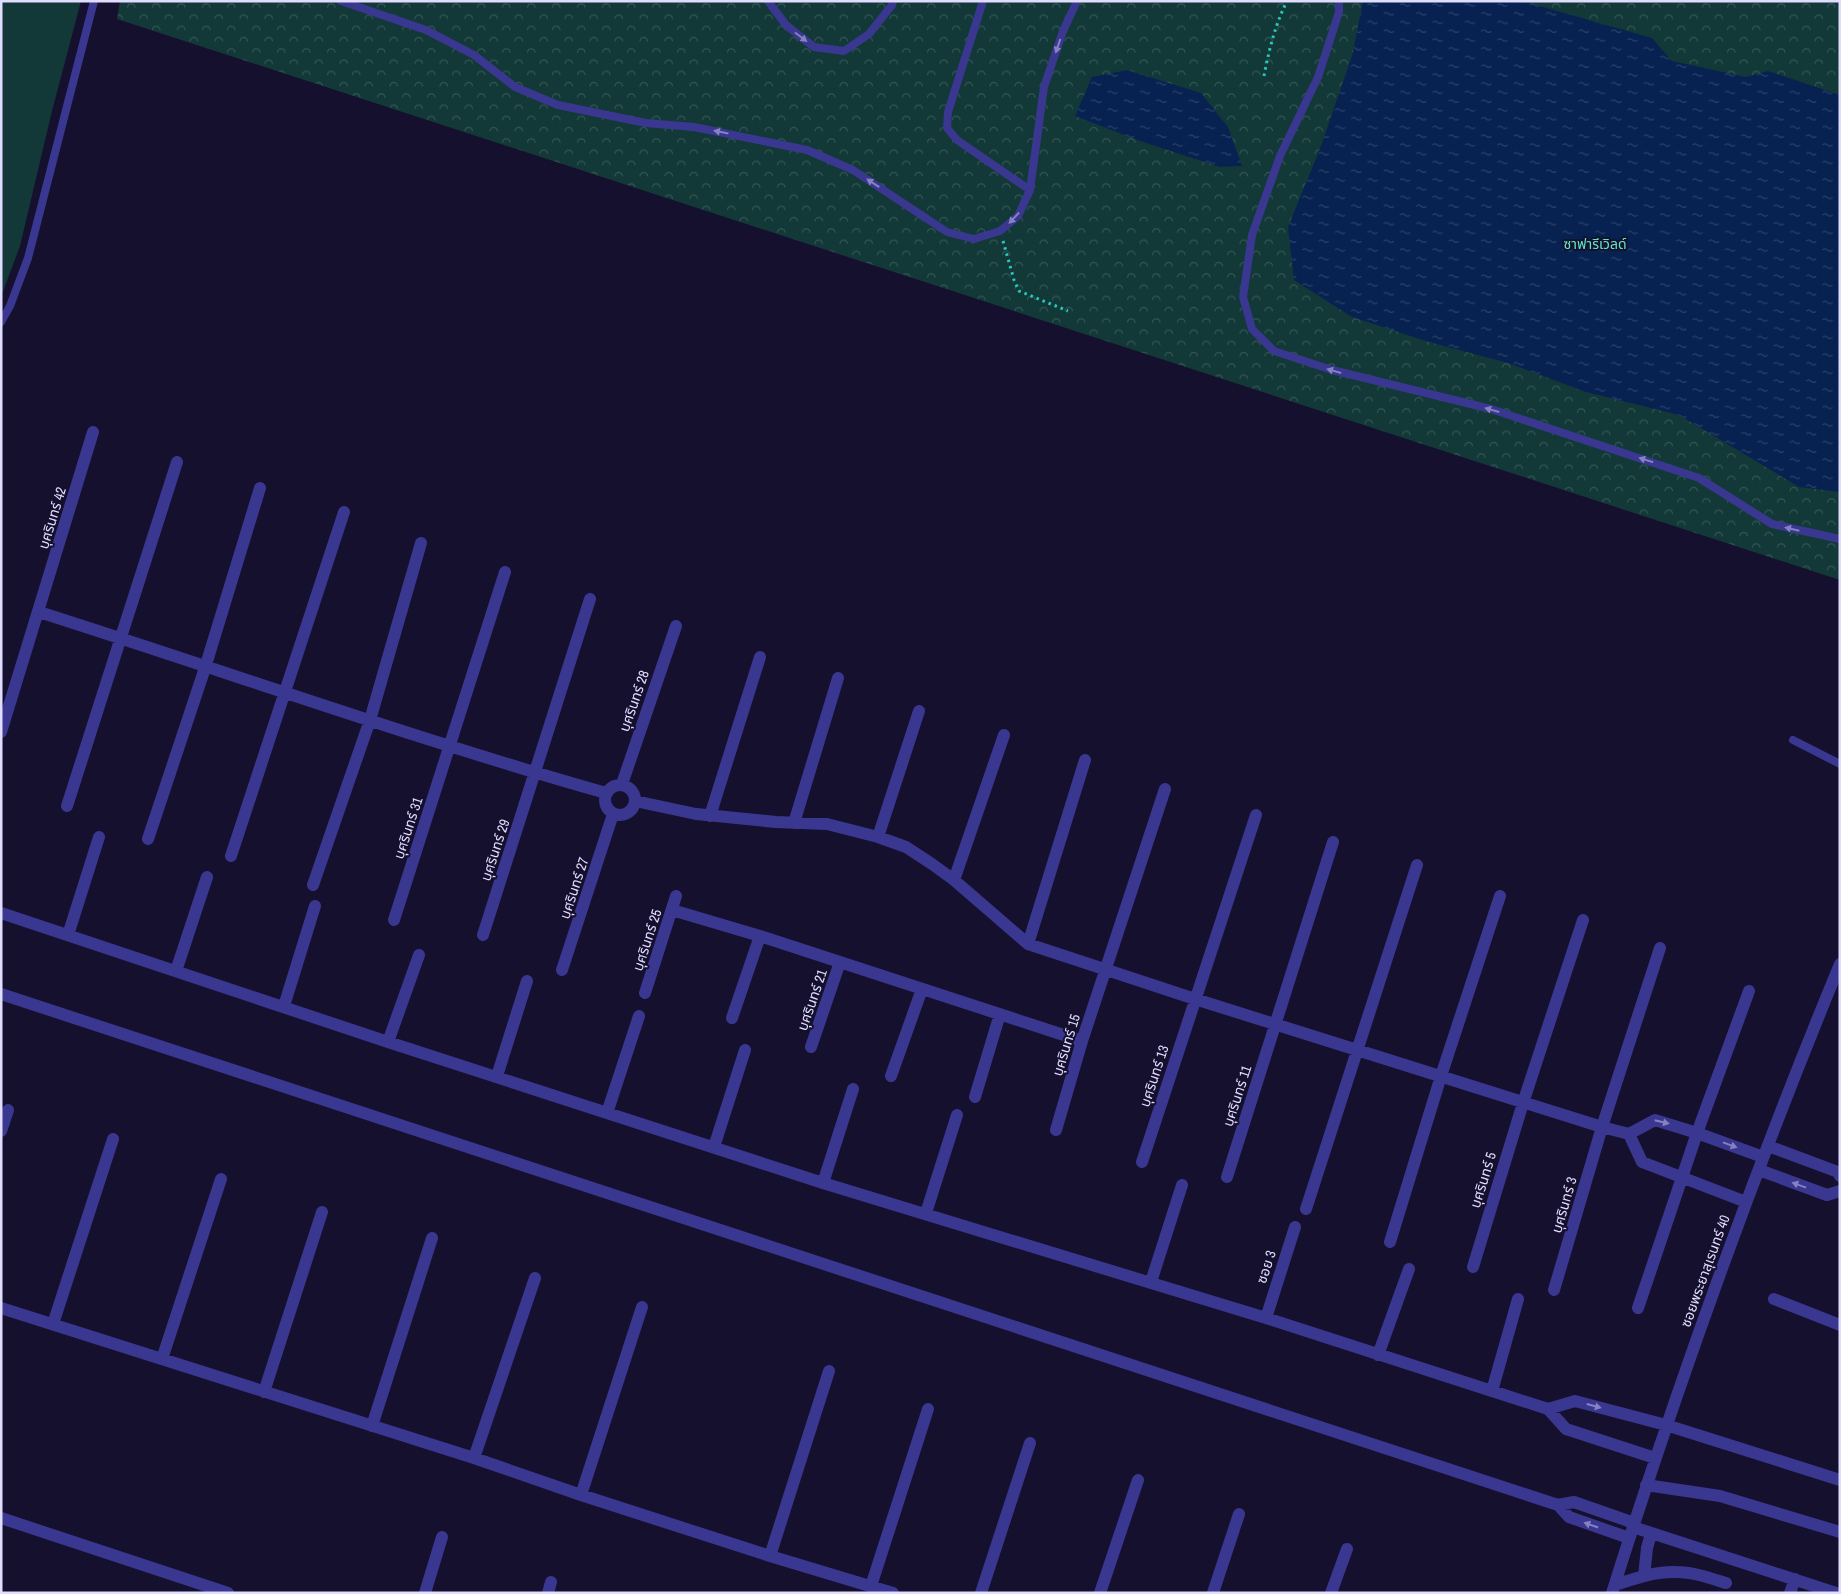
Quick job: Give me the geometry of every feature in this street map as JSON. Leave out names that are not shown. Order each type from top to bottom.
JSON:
[{"type":"street","name":"บุศรินทร์ 42","points":[[1,732],[93,432]]},
{"type":"street","points":[[67,806],[177,462]]},
{"type":"street","points":[[148,839],[206,668],[260,488]]},
{"type":"street","points":[[232,856],[344,512]]},
{"type":"street","points":[[313,885],[370,720],[422,543]]},
{"type":"street","name":"บุศรินทร์ 31","points":[[394,920],[505,572]]},
{"type":"street","name":"บุศรินทร์ 29","points":[[483,935],[590,599]]},
{"type":"street","points":[[39,612],[284,693],[535,773],[606,793]]},
{"type":"street","name":"บุศรินทร์ 28","points":[[622,784],[676,626]]},
{"type":"street","points":[[710,816],[760,657]]},
{"type":"street","points":[[794,823],[838,678]]},
{"type":"street","points":[[878,837],[920,711]]},
{"type":"street","points":[[954,880],[1004,735]]},
{"type":"street","points":[[1028,944],[1085,760]]},
{"type":"street","points":[[622,784],[632,791],[635,802],[630,811],[620,816],[614,814],[605,806],[606,793],[615,785],[622,784]]},
{"type":"street","name":"บุศรินทร์ 15","points":[[1056,1130],[1082,1041],[1165,789]]},
{"type":"street","points":[[635,802],[710,816],[828,824],[878,837],[906,847],[954,880],[1028,944],[1195,999],[1602,1127],[1629,1134],[1655,1120],[1838,1172],[1840,1176]]},
{"type":"street","name":"บุศรินทร์ 27","points":[[562,970],[614,814]]},
{"type":"street","name":"บุศรินทร์ 13","points":[[1142,1162],[1256,815]]},
{"type":"street","points":[[68,935],[99,837]]},
{"type":"street","name":"บุศรินทร์ 11","points":[[1227,1177],[1333,842]]},
{"type":"street","points":[[1306,1209],[1417,865]]},
{"type":"street","points":[[176,971],[207,877]]},
{"type":"street","name":"บุศรินทร์ 25","points":[[645,993],[676,896]]},
{"type":"street","points":[[1390,1242],[1441,1076],[1500,896]]},
{"type":"street","points":[[284,1006],[315,906]]},
{"type":"street","points":[[672,910],[760,936],[1082,1041]]},
{"type":"street","points":[[1,913],[388,1042],[714,1147],[1266,1318],[1548,1409],[1566,1429],[1655,1458]]},
{"type":"street","name":"บุศรินทร์ 5","points":[[1473,1267],[1523,1102],[1583,920]]},
{"type":"street","points":[[732,1018],[760,936]]},
{"type":"street","name":"บุศรินทร์ 3","points":[[1554,1290],[1602,1127],[1660,948]]},
{"type":"street","points":[[388,1042],[419,955]]},
{"type":"street","name":"บุศรินทร์ 21","points":[[811,1047],[840,962]]},
{"type":"street","name":"ซอยพระยาสุเรนทร์ 40","points":[[1614,1589],[1666,1425],[1746,1202],[1840,964]]},
{"type":"street","points":[[497,1076],[527,981]]},
{"type":"street","points":[[891,1076],[922,989]]},
{"type":"street","points":[[1638,1308],[1697,1132],[1749,991]]},
{"type":"street","points":[[1,994],[1558,1505],[1574,1502],[1632,1530],[1652,1534],[1836,1593]]},
{"type":"street","points":[[975,1098],[1000,1014]]},
{"type":"street","points":[[608,1113],[639,1016]]},
{"type":"street","points":[[714,1147],[745,1050]]},
{"type":"street","points":[[824,1182],[852,1089]]},
{"type":"street","points":[[1,1131],[8,1110]]},
{"type":"street","points":[[926,1213],[956,1115]]},
{"type":"street","points":[[1629,1134],[1642,1162],[1746,1202]]},
{"type":"street","points":[[53,1324],[113,1139]]},
{"type":"street","points":[[1759,1170],[1827,1195],[1840,1191]]},
{"type":"street","points":[[162,1359],[221,1179]]},
{"type":"street","points":[[1151,1282],[1182,1184]]},
{"type":"street","points":[[264,1392],[322,1212]]},
{"type":"street","name":"ซอย 3","points":[[1266,1318],[1296,1227]]},
{"type":"street","points":[[372,1426],[432,1238]]},
{"type":"street","points":[[1378,1354],[1409,1269]]},
{"type":"street","points":[[474,1458],[535,1278]]},
{"type":"street","points":[[1492,1391],[1518,1299]]},
{"type":"street","points":[[1774,1299],[1840,1325]]},
{"type":"street","points":[[581,1495],[642,1307]]},
{"type":"street","points":[[1,1308],[474,1458],[770,1556],[892,1593]]},
{"type":"street","points":[[770,1556],[829,1371]]},
{"type":"street","points":[[1548,1409],[1575,1401],[1666,1425],[1840,1480]]},
{"type":"street","points":[[871,1586],[928,1409]]},
{"type":"street","points":[[981,1593],[1030,1443]]},
{"type":"street","points":[[1100,1593],[1138,1480]]},
{"type":"street","points":[[1646,1485],[1720,1496],[1840,1532]]},
{"type":"street","points":[[1213,1593],[1239,1514]]},
{"type":"street","points":[[1,1518],[228,1593]]},
{"type":"street","points":[[1644,1576],[1647,1548],[1652,1534]]},
{"type":"street","points":[[425,1593],[442,1537]]},
{"type":"street","points":[[1331,1593],[1347,1549]]},
{"type":"street","points":[[1614,1589],[1644,1576],[1664,1572],[1677,1572],[1726,1582]]},
{"type":"street","points":[[1790,1593],[1795,1580]]},
{"type":"lane","points":[[1,322],[10,306],[28,258],[94,1]]},
{"type":"lane","points":[[342,1],[426,30],[474,55],[515,87],[558,105],[646,123],[694,127],[807,150],[853,170],[947,232],[974,239],[1000,231],[1018,216],[1030,190],[1044,87],[1063,31],[1077,1]]},
{"type":"lane","points":[[768,1],[786,26],[814,47],[844,51],[869,34],[892,5],[893,1]]},
{"type":"lane","points":[[983,1],[948,112],[947,128],[957,140],[1030,190]]},
{"type":"lane","points":[[1339,1],[1339,12],[1318,76],[1280,156],[1252,235],[1243,297],[1252,329],[1274,351],[1332,370],[1491,409],[1699,478],[1772,524],[1840,538]]},
{"type":"lane","points":[[1792,740],[1840,764]]},
{"type":"path","points":[[1264,76],[1269,48],[1279,16],[1287,1]]},
{"type":"path","points":[[1000,231],[1019,291],[1068,311]]},
{"type":"green space","points":[[1,1],[81,1],[52,111],[20,246],[1,297]]},
{"type":"green space","name":"ซาฟารีเวิลด์","points":[[120,1],[1840,1],[1840,580],[117,19]]},
{"type":"water","points":[[1363,1],[1522,1],[1652,38],[1672,61],[1746,77],[1768,71],[1840,95],[1840,492],[1799,487],[1679,415],[1586,392],[1508,363],[1429,342],[1352,317],[1294,280],[1288,227],[1321,146],[1352,56]]},
{"type":"water","points":[[1127,70],[1201,93],[1228,127],[1242,166],[1220,167],[1140,141],[1075,116],[1092,77]]}]
